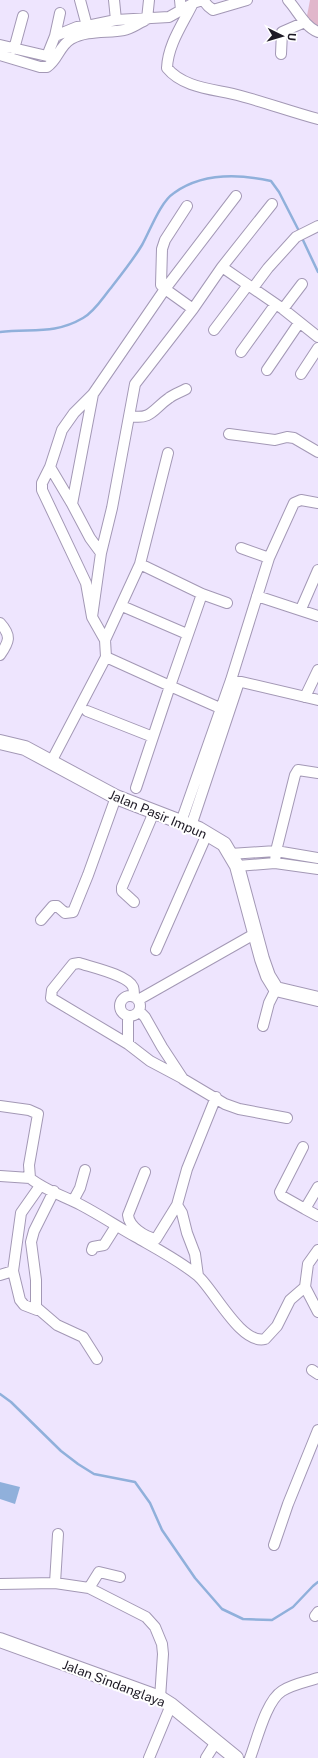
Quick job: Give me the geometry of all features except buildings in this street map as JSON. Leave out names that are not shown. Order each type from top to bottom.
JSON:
[{"type":"street","points":[[80,0],[86,26]]},
{"type":"street","points":[[114,0],[116,20]]},
{"type":"street","points":[[147,19],[149,0]]},
{"type":"street","points":[[55,36],[68,29],[116,20],[169,17],[181,5],[200,1],[213,10],[247,0]]},
{"type":"street","points":[[288,0],[304,22],[311,29],[318,32]]},
{"type":"street","points":[[200,1],[171,47],[167,68],[177,78],[206,88],[239,96],[318,120]]},
{"type":"street","points":[[0,45],[47,56],[55,36],[60,13]]},
{"type":"street","points":[[14,49],[23,16]]},
{"type":"street","points":[[0,55],[40,67],[47,67],[54,61],[65,44],[71,39],[98,32],[126,30],[147,19]]},
{"type":"street","points":[[281,54],[282,32],[304,22]]},
{"type":"street","points":[[51,762],[106,657],[105,640],[92,617],[86,584],[42,490],[42,483],[50,467],[62,430],[74,413],[93,394],[165,289],[236,196]]},
{"type":"street","points":[[92,617],[101,553],[112,508],[130,416],[134,387],[137,381],[193,309],[222,267],[272,204]]},
{"type":"street","points":[[187,206],[168,234],[162,249],[161,285],[193,309]]},
{"type":"street","points":[[214,330],[296,237],[317,226]]},
{"type":"street","points":[[222,267],[299,323],[316,331]]},
{"type":"street","points":[[241,352],[279,307],[302,284]]},
{"type":"street","points":[[267,370],[299,323]]},
{"type":"street","points":[[301,374],[318,348]]},
{"type":"street","points":[[130,416],[139,418],[152,414],[168,399],[186,389]]},
{"type":"street","points":[[72,504],[93,394]]},
{"type":"street","points":[[228,434],[275,440],[287,437],[294,438],[318,452]]},
{"type":"street","points":[[105,640],[122,606],[140,564],[168,453]]},
{"type":"street","points":[[50,467],[90,538],[101,553]]},
{"type":"street","points":[[186,824],[192,792],[235,681],[257,596],[269,558],[294,503],[301,500],[318,503]]},
{"type":"street","points":[[241,548],[269,558]]},
{"type":"street","points":[[140,564],[202,594],[228,603]]},
{"type":"street","points":[[301,609],[318,570]]},
{"type":"street","points":[[136,788],[187,634],[202,594]]},
{"type":"street","points":[[257,596],[301,609],[318,616]]},
{"type":"street","points":[[122,606],[187,634]]},
{"type":"street","points":[[0,623],[6,629],[9,638],[7,645],[0,655]]},
{"type":"street","points":[[106,657],[224,710]]},
{"type":"street","points":[[305,697],[318,670]]},
{"type":"street","points":[[235,681],[318,700]]},
{"type":"street","points":[[186,824],[202,795],[224,710]]},
{"type":"street","points":[[87,711],[153,737]]},
{"type":"street","name":"Jalan Pasir Impun","points":[[0,742],[26,748],[116,797],[186,824],[224,844],[234,860],[264,965],[268,976],[276,989]]},
{"type":"street","points":[[275,863],[276,851],[296,772],[301,770],[318,773]]},
{"type":"street","points":[[192,792],[202,795]]},
{"type":"street","points":[[41,920],[53,906],[56,906],[65,913],[73,912],[116,797]]},
{"type":"street","points":[[134,902],[122,891],[122,887],[154,812]]},
{"type":"street","points":[[156,950],[207,834]]},
{"type":"street","points":[[234,860],[276,851],[318,858]]},
{"type":"street","points":[[234,860],[275,863],[318,869]]},
{"type":"street","points":[[256,933],[136,998],[126,997],[120,1004],[122,1012],[128,1016],[133,1016],[139,1011],[140,1005],[136,998],[134,989],[128,982],[117,975],[79,963],[73,964],[52,990],[51,998],[128,1044],[150,1061],[183,1078],[216,1097],[225,1104],[239,1109],[287,1118]]},
{"type":"street","points":[[263,1026],[269,1003],[276,989],[318,999]]},
{"type":"street","points":[[139,1011],[145,1017],[162,1047],[183,1078]]},
{"type":"street","points":[[128,1016],[128,1044]]},
{"type":"street","points":[[145,1172],[128,1215],[129,1221],[133,1226],[151,1238],[156,1239],[177,1205],[187,1169],[216,1097]]},
{"type":"street","points":[[0,1106],[29,1110],[38,1114],[29,1165],[30,1178]]},
{"type":"street","points":[[303,1147],[280,1192],[282,1196],[318,1216]]},
{"type":"street","points":[[73,1201],[80,1188],[86,1170]]},
{"type":"street","points":[[0,1176],[30,1178],[40,1186],[54,1191],[73,1201],[162,1253],[198,1276],[241,1329],[258,1339],[265,1339],[277,1326],[290,1300],[305,1287]]},
{"type":"street","points":[[40,1186],[21,1213],[13,1271],[20,1300],[24,1305],[38,1310],[56,1325],[83,1337],[97,1359]]},
{"type":"street","points":[[305,1209],[318,1187]]},
{"type":"street","points":[[38,1310],[36,1307],[36,1280],[31,1242],[34,1231],[54,1191]]},
{"type":"street","points":[[177,1205],[182,1213],[187,1233],[195,1254],[198,1276]]},
{"type":"street","points":[[92,1250],[93,1247],[104,1246],[116,1226]]},
{"type":"street","points":[[318,1250],[308,1264],[305,1287],[318,1312]]},
{"type":"street","points":[[0,1275],[13,1271]]},
{"type":"street","points":[[274,1545],[288,1504],[318,1430]]},
{"type":"street","points":[[55,1583],[58,1534]]},
{"type":"street","points":[[89,1588],[99,1572],[120,1577]]},
{"type":"street","points":[[0,1584],[55,1583],[89,1588],[146,1617],[155,1627],[162,1644],[166,1702],[149,1758]]},
{"type":"street","name":"Jalan Sindanglaya","points":[[0,1640],[166,1702],[236,1758]]},
{"type":"street","points":[[250,1758],[264,1718],[279,1693],[293,1686],[318,1678]]},
{"type":"street","points":[[206,1758],[216,1742]]},
{"type":"shaded area","points":[[310,0],[318,0],[318,30],[306,21]]},
{"type":"water","points":[[0,1482],[20,1487],[15,1504],[0,1499]]},
{"type":"waterway","points":[[0,332],[42,330],[62,327],[83,318],[91,312],[135,256],[164,203],[174,193],[185,186],[196,182],[234,176],[271,181],[279,192],[300,233]]},
{"type":"waterway","points":[[302,238],[318,272]]},
{"type":"waterway","points":[[0,1394],[11,1402],[61,1451],[78,1464],[94,1474],[135,1482],[150,1503],[162,1530],[195,1578],[222,1609],[243,1619],[272,1620],[293,1607],[318,1582]]}]
